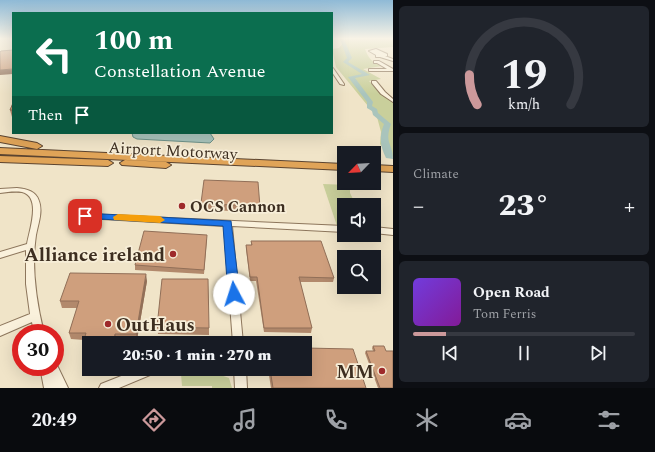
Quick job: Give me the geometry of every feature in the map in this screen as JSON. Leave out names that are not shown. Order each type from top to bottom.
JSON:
[{"type":"highway","points":[[0,139],[49,148],[139,156]]},
{"type":"highway","name":"Airport Motorway","points":[[0,150],[337,167]]},
{"type":"highway","name":"Airport Motorway","points":[[0,159],[337,174]]},
{"type":"highway","points":[[0,163],[116,163]]},
{"type":"highway","points":[[381,168],[393,169]]},
{"type":"highway","points":[[381,175],[393,176]]},
{"type":"street","points":[[383,57],[393,60]]},
{"type":"street","points":[[375,62],[378,62],[393,70]]},
{"type":"street","points":[[333,70],[342,84]]},
{"type":"street","points":[[370,70],[393,70]]},
{"type":"street","points":[[374,82],[383,93],[393,101]]},
{"type":"street","points":[[0,191],[26,191],[34,197],[35,216],[31,246],[30,295],[37,324]]},
{"type":"street","points":[[85,216],[337,229]]},
{"type":"street","points":[[228,223],[237,336]]},
{"type":"street","points":[[381,231],[393,232]]},
{"type":"street","points":[[0,255],[31,246]]},
{"type":"street","points":[[0,331],[35,316]]},
{"type":"street","points":[[48,376],[50,388]]},
{"type":"street","points":[[56,376],[62,388]]},
{"type":"street","points":[[105,388],[135,376]]},
{"type":"street","points":[[240,376],[241,388]]},
{"type":"green space","points":[[334,57],[369,57],[382,66],[363,69],[381,79],[369,81],[393,102],[393,157],[384,150],[380,144],[381,132],[377,117],[336,67]]},
{"type":"green space","points":[[323,184],[337,185],[337,190],[350,190],[352,198],[337,198],[337,226]]},
{"type":"green space","points":[[181,376],[223,376],[229,378],[232,388],[212,388],[212,386],[182,386]]},
{"type":"water","points":[[132,134],[211,134],[214,139],[210,143],[137,139],[133,137]]},
{"type":"building","points":[[0,57],[12,57],[12,69],[0,70]]},
{"type":"building","points":[[204,180],[258,182],[260,207],[201,203]]},
{"type":"building","name":"Alliance ireland","points":[[144,231],[207,235],[204,270],[135,265]]},
{"type":"building","points":[[251,241],[321,241],[334,278],[299,277],[312,328],[264,328],[257,277],[250,277],[246,245],[252,245]]},
{"type":"building","name":"OutHaus","points":[[70,273],[146,274],[136,334],[85,336],[86,333],[69,333],[79,301],[60,301]]},
{"type":"building","points":[[162,279],[208,279],[209,328],[157,327]]},
{"type":"building","name":"MM","points":[[373,346],[384,346],[386,351],[393,351],[393,388],[380,388],[366,351],[375,351]]},
{"type":"building","points":[[312,348],[353,349],[366,388],[273,388],[271,376],[312,376]]},
{"type":"waterway","points":[[350,57],[345,62],[367,75],[351,77],[370,102],[369,107],[375,110],[375,114],[388,124],[384,134],[384,140],[389,156],[393,157]]},
{"type":"slow traffic","points":[[118,217],[160,220]]},
{"type":"place","name":"OCS Cannon","points":[[182,206]]},
{"type":"place","name":"Alliance ireland","points":[[173,254]]},
{"type":"place","name":"OutHaus","points":[[108,324]]},
{"type":"place","name":"MM","points":[[382,371]]},
{"type":"route","points":[[85,216],[228,223],[234,294]]}]
